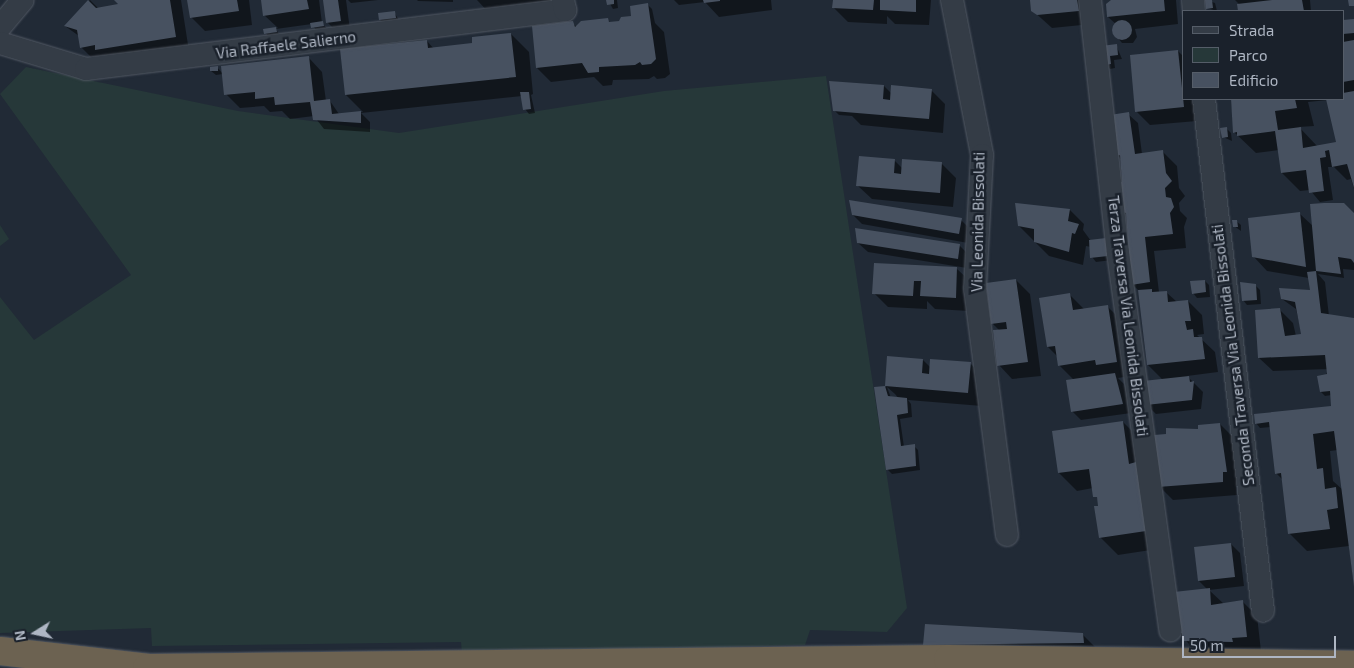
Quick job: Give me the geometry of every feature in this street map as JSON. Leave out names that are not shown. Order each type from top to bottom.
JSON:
[{"type":"highway","points":[[0,651],[148,668],[948,658],[1354,664]]},
{"type":"street","points":[[0,27],[22,0]]},
{"type":"street","name":"Via Raffaele Salierno","points":[[0,44],[86,69],[565,10],[563,0]]},
{"type":"street","name":"Via Leonida Bissolati","points":[[952,0],[982,155],[975,289],[1007,535]]},
{"type":"street","name":"Terza Traversa Via Leonida Bissolati","points":[[1090,0],[1118,252],[1170,630]]},
{"type":"street","name":"Seconda Traversa Via Leonida Bissolati","points":[[1204,100],[1263,611]]},
{"type":"green space","points":[[26,67],[238,111],[399,133],[664,91],[826,76],[907,608],[887,632],[810,630],[805,645],[462,653],[461,642],[152,646],[151,628],[0,633],[0,297],[34,340],[131,275],[0,94]]},
{"type":"green space","points":[[0,225],[9,239],[0,246]]},
{"type":"building","points":[[88,0],[96,8],[118,4],[114,0],[170,0],[176,37],[95,50],[95,45],[80,48],[77,30],[64,26]]},
{"type":"building","points":[[187,0],[237,0],[239,11],[190,18]]},
{"type":"building","points":[[261,0],[307,0],[309,9],[263,16]]},
{"type":"building","points":[[323,0],[338,0],[341,21],[326,23]]},
{"type":"building","points":[[606,0],[614,0],[614,4],[607,5]]},
{"type":"building","points":[[703,0],[720,0],[720,1],[704,3]]},
{"type":"building","points":[[833,0],[874,0],[873,10],[832,8]]},
{"type":"building","points":[[880,0],[916,0],[916,12],[880,10]]},
{"type":"building","points":[[1030,0],[1077,0],[1079,11],[1037,15],[1031,11]]},
{"type":"building","points":[[1111,0],[1164,0],[1165,11],[1107,17],[1106,4]]},
{"type":"building","points":[[1205,0],[1212,0],[1213,8],[1206,9]]},
{"type":"building","points":[[1272,0],[1302,0],[1304,10],[1238,10],[1237,4]]},
{"type":"building","points":[[1348,0],[1354,0],[1354,6],[1349,6]]},
{"type":"building","points":[[648,3],[656,59],[651,64],[642,65],[640,62],[635,65],[599,67],[599,72],[588,73],[582,63],[536,68],[532,26],[573,21],[575,27],[581,21],[608,18],[609,22],[619,21],[621,17],[631,16],[630,6]]},
{"type":"building","points":[[395,11],[396,18],[379,20],[378,13]]},
{"type":"building","points":[[1354,19],[1354,33],[1344,34],[1344,20]]},
{"type":"building","points":[[1118,20],[1126,20],[1132,26],[1132,34],[1126,40],[1118,40],[1112,34],[1112,26]]},
{"type":"building","points":[[323,21],[324,26],[311,28],[310,23]]},
{"type":"building","points":[[276,27],[277,32],[264,34],[263,29]]},
{"type":"building","points":[[511,33],[516,77],[345,95],[340,49],[427,40],[428,48],[472,43],[472,37]]},
{"type":"building","points":[[1354,40],[1354,80],[1344,82],[1344,42]]},
{"type":"building","points":[[1117,44],[1118,55],[1110,56],[1111,64],[1104,65],[1101,46]]},
{"type":"building","points":[[1178,50],[1184,107],[1135,112],[1130,55]]},
{"type":"building","points":[[309,56],[314,101],[330,99],[332,114],[361,111],[361,123],[313,120],[310,102],[275,105],[274,97],[255,99],[255,92],[224,95],[221,66]]},
{"type":"building","points":[[218,66],[218,71],[210,71],[210,67]]},
{"type":"building","points":[[829,81],[884,85],[883,99],[890,100],[891,85],[932,89],[929,119],[833,111]]},
{"type":"building","points":[[1354,91],[1354,188],[1347,164],[1332,167],[1329,150],[1325,151],[1326,157],[1320,158],[1324,191],[1309,193],[1306,170],[1281,173],[1275,131],[1237,136],[1237,132],[1233,133],[1231,100],[1295,100],[1297,108],[1275,111],[1278,130],[1301,127],[1303,148],[1336,142],[1326,100],[1344,100],[1344,93]]},
{"type":"building","points":[[520,92],[529,92],[531,109],[523,110]]},
{"type":"building","points":[[1129,112],[1135,154],[1163,150],[1166,173],[1172,181],[1165,188],[1166,197],[1171,198],[1174,207],[1170,213],[1173,234],[1145,237],[1150,282],[1131,285],[1126,213],[1122,212],[1119,183],[1122,182],[1120,155],[1116,156],[1110,115]]},
{"type":"building","points":[[1227,127],[1228,137],[1222,138],[1220,128]]},
{"type":"building","points":[[859,156],[895,159],[894,173],[901,174],[902,159],[942,162],[940,193],[856,186]]},
{"type":"building","points":[[849,200],[962,218],[959,234],[852,215]]},
{"type":"building","points":[[1015,203],[1070,209],[1068,221],[1079,224],[1075,234],[1072,233],[1069,252],[1034,242],[1034,229],[1018,226]]},
{"type":"building","points":[[1344,203],[1354,213],[1354,263],[1351,259],[1338,257],[1341,274],[1316,271],[1310,204]]},
{"type":"building","points":[[1300,212],[1306,267],[1252,257],[1248,218]]},
{"type":"building","points":[[1232,220],[1237,220],[1238,227],[1233,227]]},
{"type":"building","points":[[855,228],[960,244],[958,259],[857,243]]},
{"type":"building","points":[[1106,238],[1108,256],[1090,258],[1089,240]]},
{"type":"building","points":[[874,263],[957,267],[956,298],[920,296],[921,281],[914,281],[913,296],[872,294]]},
{"type":"building","points":[[1316,271],[1321,313],[1354,318],[1354,587],[1334,431],[1313,434],[1317,469],[1323,468],[1325,489],[1336,487],[1338,508],[1327,510],[1330,529],[1288,534],[1281,473],[1275,474],[1269,422],[1255,424],[1254,414],[1331,406],[1330,391],[1320,392],[1317,376],[1327,374],[1325,355],[1258,358],[1255,310],[1280,308],[1285,336],[1301,334],[1295,302],[1281,299],[1279,288],[1310,290],[1307,272]]},
{"type":"building","points":[[1016,279],[1028,362],[997,366],[993,330],[1007,329],[1006,322],[991,324],[986,283]]},
{"type":"building","points":[[1205,280],[1206,292],[1192,294],[1190,281]]},
{"type":"building","points":[[1240,282],[1256,284],[1257,300],[1242,301]]},
{"type":"building","points":[[1152,289],[1152,292],[1167,291],[1168,302],[1188,300],[1191,321],[1185,321],[1187,330],[1193,329],[1194,337],[1202,337],[1205,359],[1147,365],[1138,290]]},
{"type":"building","points":[[1070,293],[1073,310],[1108,305],[1117,362],[1096,365],[1095,360],[1058,366],[1055,346],[1047,347],[1039,298]]},
{"type":"building","points":[[887,356],[923,359],[922,373],[929,374],[930,359],[971,362],[968,393],[885,386]]},
{"type":"building","points":[[1115,373],[1123,404],[1071,412],[1066,380]]},
{"type":"building","points":[[1189,376],[1190,382],[1194,381],[1192,400],[1146,405],[1143,381]]},
{"type":"building","points":[[885,386],[888,396],[907,398],[908,413],[897,415],[901,446],[915,444],[916,466],[886,470],[874,387]]},
{"type":"building","points":[[1123,421],[1129,464],[1136,462],[1146,531],[1099,538],[1094,506],[1098,506],[1097,497],[1093,497],[1089,469],[1058,473],[1052,431]]},
{"type":"building","points":[[1220,423],[1227,472],[1223,472],[1223,482],[1158,487],[1154,435],[1166,434],[1166,428],[1198,429],[1198,425]]},
{"type":"building","points":[[1231,543],[1235,577],[1198,581],[1194,547]]},
{"type":"building","points":[[1210,588],[1211,605],[1243,600],[1247,637],[1232,638],[1233,642],[1182,641],[1182,633],[1178,633],[1174,592]]},
{"type":"building","points":[[925,624],[1083,633],[1084,643],[923,645]]}]
